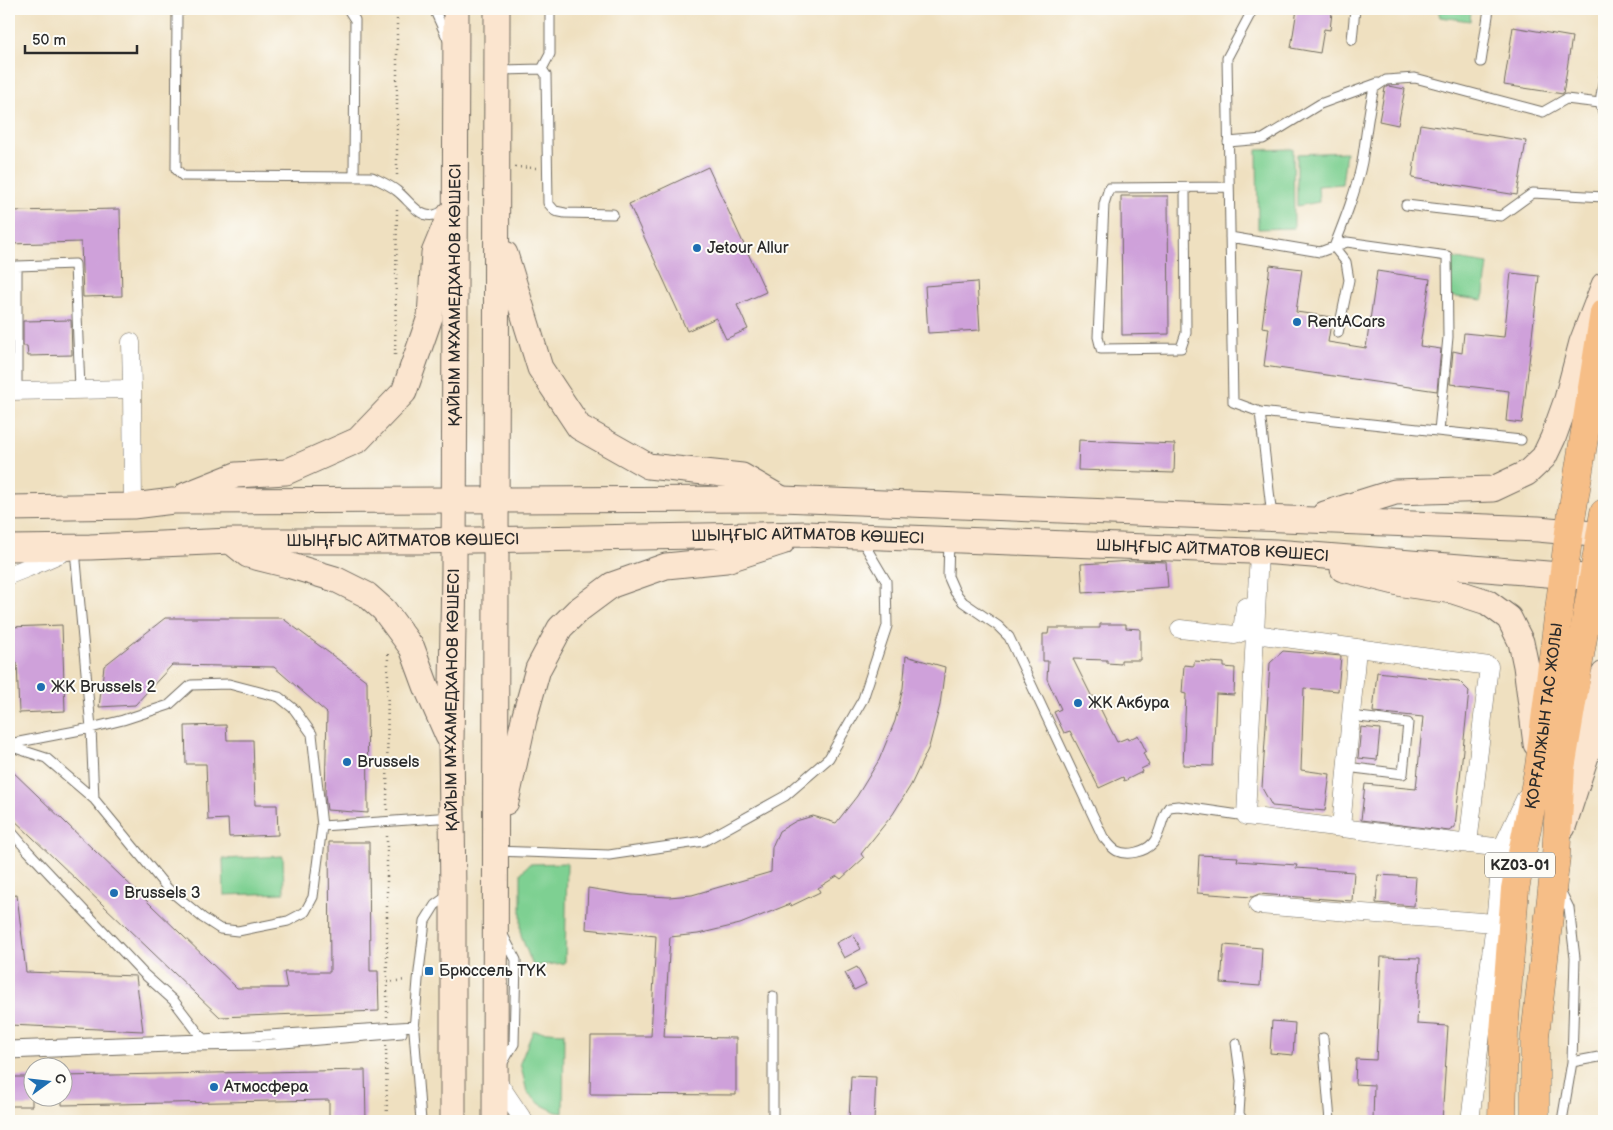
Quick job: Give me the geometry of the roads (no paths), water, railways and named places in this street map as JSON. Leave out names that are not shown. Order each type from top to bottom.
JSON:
[{"type":"main road","name":"ҚАЙЫМ МҰХАМЕДХАНОВ КӨШЕСІ","points":[[453,1121],[454,891],[451,742],[454,541],[456,9]]},
{"type":"main road","points":[[495,1121],[496,9]]},
{"type":"main road","points":[[173,500],[236,476],[286,472],[358,440],[404,392],[430,317],[434,253],[455,202]]},
{"type":"main road","points":[[496,221],[512,280],[540,368],[579,427],[648,466],[742,476],[782,499]]},
{"type":"main road","points":[[1308,519],[1395,492],[1493,489],[1527,473],[1544,457],[1553,438],[1567,399],[1582,342],[1604,285]]},
{"type":"main road","name":"ҚОРҒАЛЖЫН ТАС ЖОЛЫ","points":[[1502,1121],[1504,1033],[1515,889],[1539,766],[1569,532],[1604,313]]},
{"type":"main road","points":[[9,508],[133,506],[173,500],[782,499],[1272,517],[1569,532],[1603,527]]},
{"type":"main road","name":"ҚОРҒАЛЖЫН ТАС ЖОЛЫ","points":[[1535,1121],[1535,1036],[1555,867],[1561,768],[1598,578],[1603,527]]},
{"type":"main road","points":[[496,851],[524,719],[538,669],[560,628],[577,611],[612,585],[666,566],[726,560],[805,534]]},
{"type":"main road","name":"ШЫҢҒЫС АЙТМАТОВ КӨШЕСІ","points":[[9,548],[231,541],[454,541],[805,534],[1260,552],[1598,578]]},
{"type":"main road","points":[[231,541],[248,556],[288,565],[335,579],[367,595],[384,610],[412,648],[426,686],[451,742]]},
{"type":"main road","points":[[1260,552],[1402,584],[1453,591],[1487,602],[1509,618],[1521,642],[1526,666],[1539,766]]},
{"type":"main road","points":[[1555,867],[1566,815],[1588,750],[1604,674]]},
{"type":"street","points":[[131,342],[133,506]]},
{"type":"street","points":[[13,391],[132,389]]},
{"type":"street","points":[[9,575],[75,546]]},
{"type":"street","points":[[1180,629],[1235,635],[1242,632],[1244,608],[1260,552]]},
{"type":"street","points":[[1260,552],[1246,816],[1502,848]]},
{"type":"street","points":[[1255,634],[1489,666],[1468,844]]},
{"type":"street","points":[[1341,828],[1358,648]]},
{"type":"street","points":[[1470,1121],[1495,923],[1502,848],[1539,766]]},
{"type":"street","points":[[1258,905],[1495,923]]},
{"type":"street","points":[[495,1077],[524,1121]]},
{"type":"lane","points":[[184,9],[177,13],[176,169],[183,176],[372,177],[397,190],[418,212],[429,215],[441,213],[455,202]]},
{"type":"lane","points":[[348,9],[355,20],[354,177]]},
{"type":"lane","points":[[434,9],[456,56]]},
{"type":"lane","points":[[542,69],[550,54],[550,9]]},
{"type":"lane","points":[[1253,9],[1227,58],[1233,402],[1260,412],[1521,440]]},
{"type":"lane","points":[[1352,40],[1355,9]]},
{"type":"lane","points":[[1481,62],[1489,9]]},
{"type":"lane","points":[[496,70],[542,69]]},
{"type":"lane","points":[[542,69],[546,75],[548,203],[555,211],[565,213],[613,214]]},
{"type":"lane","points":[[1604,77],[1600,103],[1604,115]]},
{"type":"lane","points":[[1228,142],[1263,138],[1320,104],[1386,80],[1415,78],[1543,112],[1566,99],[1600,103]]},
{"type":"lane","points":[[1334,247],[1354,195],[1362,162],[1374,88],[1386,80]]},
{"type":"lane","points":[[1186,188],[1186,333],[1181,348],[1101,349],[1098,337],[1104,204],[1109,188],[1229,187]]},
{"type":"lane","points":[[1406,205],[1501,216],[1533,193],[1604,197]]},
{"type":"lane","points":[[1230,237],[1320,252],[1347,242],[1447,256],[1448,337],[1439,431]]},
{"type":"lane","points":[[1334,247],[1346,262],[1349,280],[1338,333]]},
{"type":"lane","points":[[13,391],[17,266],[75,264],[80,389]]},
{"type":"lane","points":[[1260,412],[1272,517]]},
{"type":"lane","points":[[496,851],[609,855],[704,840],[785,796],[829,758],[862,699],[887,626],[886,581],[860,537]]},
{"type":"lane","points":[[949,540],[948,576],[955,592],[963,602],[998,626],[1009,638],[1103,837],[1116,851],[1125,853],[1140,851],[1154,842],[1165,812],[1169,807],[1178,806],[1246,816]]},
{"type":"lane","points":[[75,546],[91,728],[94,799]]},
{"type":"lane","points":[[229,684],[279,697],[294,710],[312,734],[322,826],[313,897],[305,912],[288,921],[238,931],[220,929],[203,918],[168,889],[94,799],[46,758],[9,745],[123,720],[168,705],[191,685],[229,684]]},
{"type":"lane","points":[[1346,767],[1403,774],[1408,723],[1351,716]]},
{"type":"lane","points":[[322,826],[452,817]]},
{"type":"lane","points":[[9,829],[137,967],[174,1001],[203,1039]]},
{"type":"lane","points":[[1555,867],[1569,908],[1575,958],[1572,1062],[1562,1121]]},
{"type":"lane","points":[[421,1121],[414,1029],[424,921],[435,905],[454,891]]},
{"type":"lane","points":[[773,996],[774,1121]]},
{"type":"lane","points":[[9,1046],[414,1029]]},
{"type":"lane","points":[[9,1054],[260,1045],[386,1031]]},
{"type":"lane","points":[[1323,1038],[1330,1121]]},
{"type":"lane","points":[[1236,1043],[1241,1081],[1239,1114],[1243,1121]]},
{"type":"lane","points":[[1572,1062],[1604,1056]]},
{"type":"place","name":"Jetour Allur","points":[[697,248]]},
{"type":"place","name":"RentACars","points":[[1297,322]]},
{"type":"place","name":"ЖК Brussels 2","points":[[41,687]]},
{"type":"place","name":"ЖК Акбура","points":[[1078,703]]},
{"type":"place","name":"Brussels","points":[[347,762]]},
{"type":"place","name":"Brussels 3","points":[[114,893]]},
{"type":"place","name":"Брюссель ТҮК","points":[[429,971]]},
{"type":"place","name":"Атмосфера","points":[[214,1087]]}]
